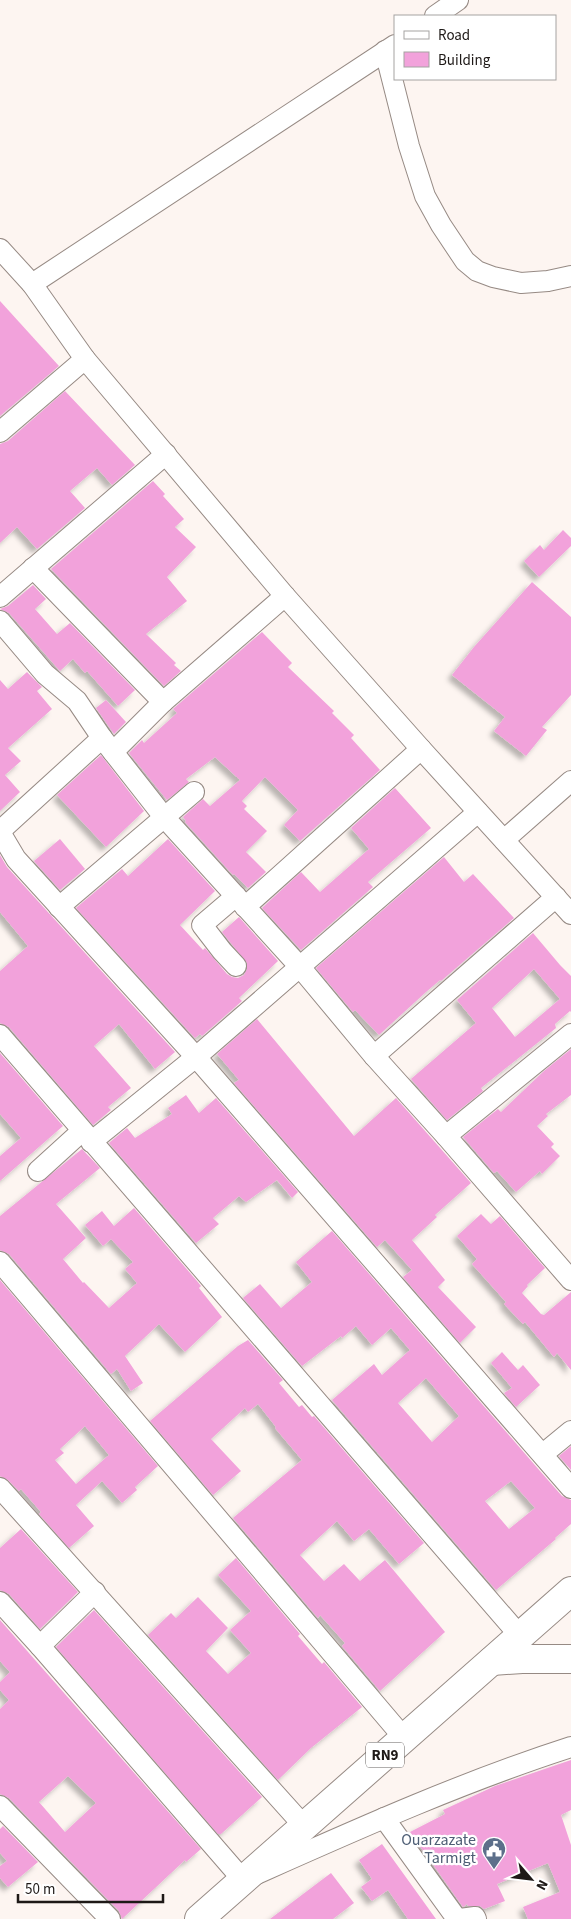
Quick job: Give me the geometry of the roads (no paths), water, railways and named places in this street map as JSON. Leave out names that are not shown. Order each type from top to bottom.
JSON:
[{"type":"main road","name":"RN9","points":[[199,1919],[571,1591]]},
{"type":"main road","points":[[492,1661],[571,1659]]},
{"type":"street","points":[[436,15],[458,0]]},
{"type":"street","points":[[32,284],[390,48],[394,69]]},
{"type":"street","points":[[396,80],[409,146],[425,196],[441,225],[465,261],[477,271],[493,277],[521,283],[548,281],[571,276]]},
{"type":"street","points":[[0,249],[32,284],[85,359],[285,596],[571,914]]},
{"type":"street","points":[[0,432],[85,359]]},
{"type":"street","points":[[0,597],[166,454]]},
{"type":"street","points":[[32,568],[163,702]]},
{"type":"street","points":[[285,596],[163,702],[0,831],[16,859],[196,1057],[571,1488]]},
{"type":"street","points":[[0,621],[45,674],[77,701],[107,745],[164,817],[300,967],[374,1056],[568,1269]]},
{"type":"street","points":[[236,966],[202,925],[241,902],[421,749]]},
{"type":"street","points":[[504,840],[571,781]]},
{"type":"street","points":[[59,907],[194,792]]},
{"type":"street","points":[[38,1170],[196,1057],[478,812]]},
{"type":"street","points":[[374,1056],[556,897]]},
{"type":"street","points":[[446,1136],[571,1034]]},
{"type":"street","points":[[0,1036],[520,1636]]},
{"type":"street","points":[[0,1262],[404,1738]]},
{"type":"street","points":[[543,1454],[571,1431]]},
{"type":"street","points":[[0,1488],[304,1826]]},
{"type":"street","points":[[40,1646],[95,1592]]},
{"type":"street","points":[[0,1602],[243,1880],[384,1818],[513,1766],[571,1747]]},
{"type":"street","points":[[0,1806],[110,1919]]},
{"type":"street","points":[[384,1818],[459,1919],[475,1917],[476,1919]]},
{"type":"place","name":"Ouarzazate Tarmigt","points":[[494,1870]]}]
